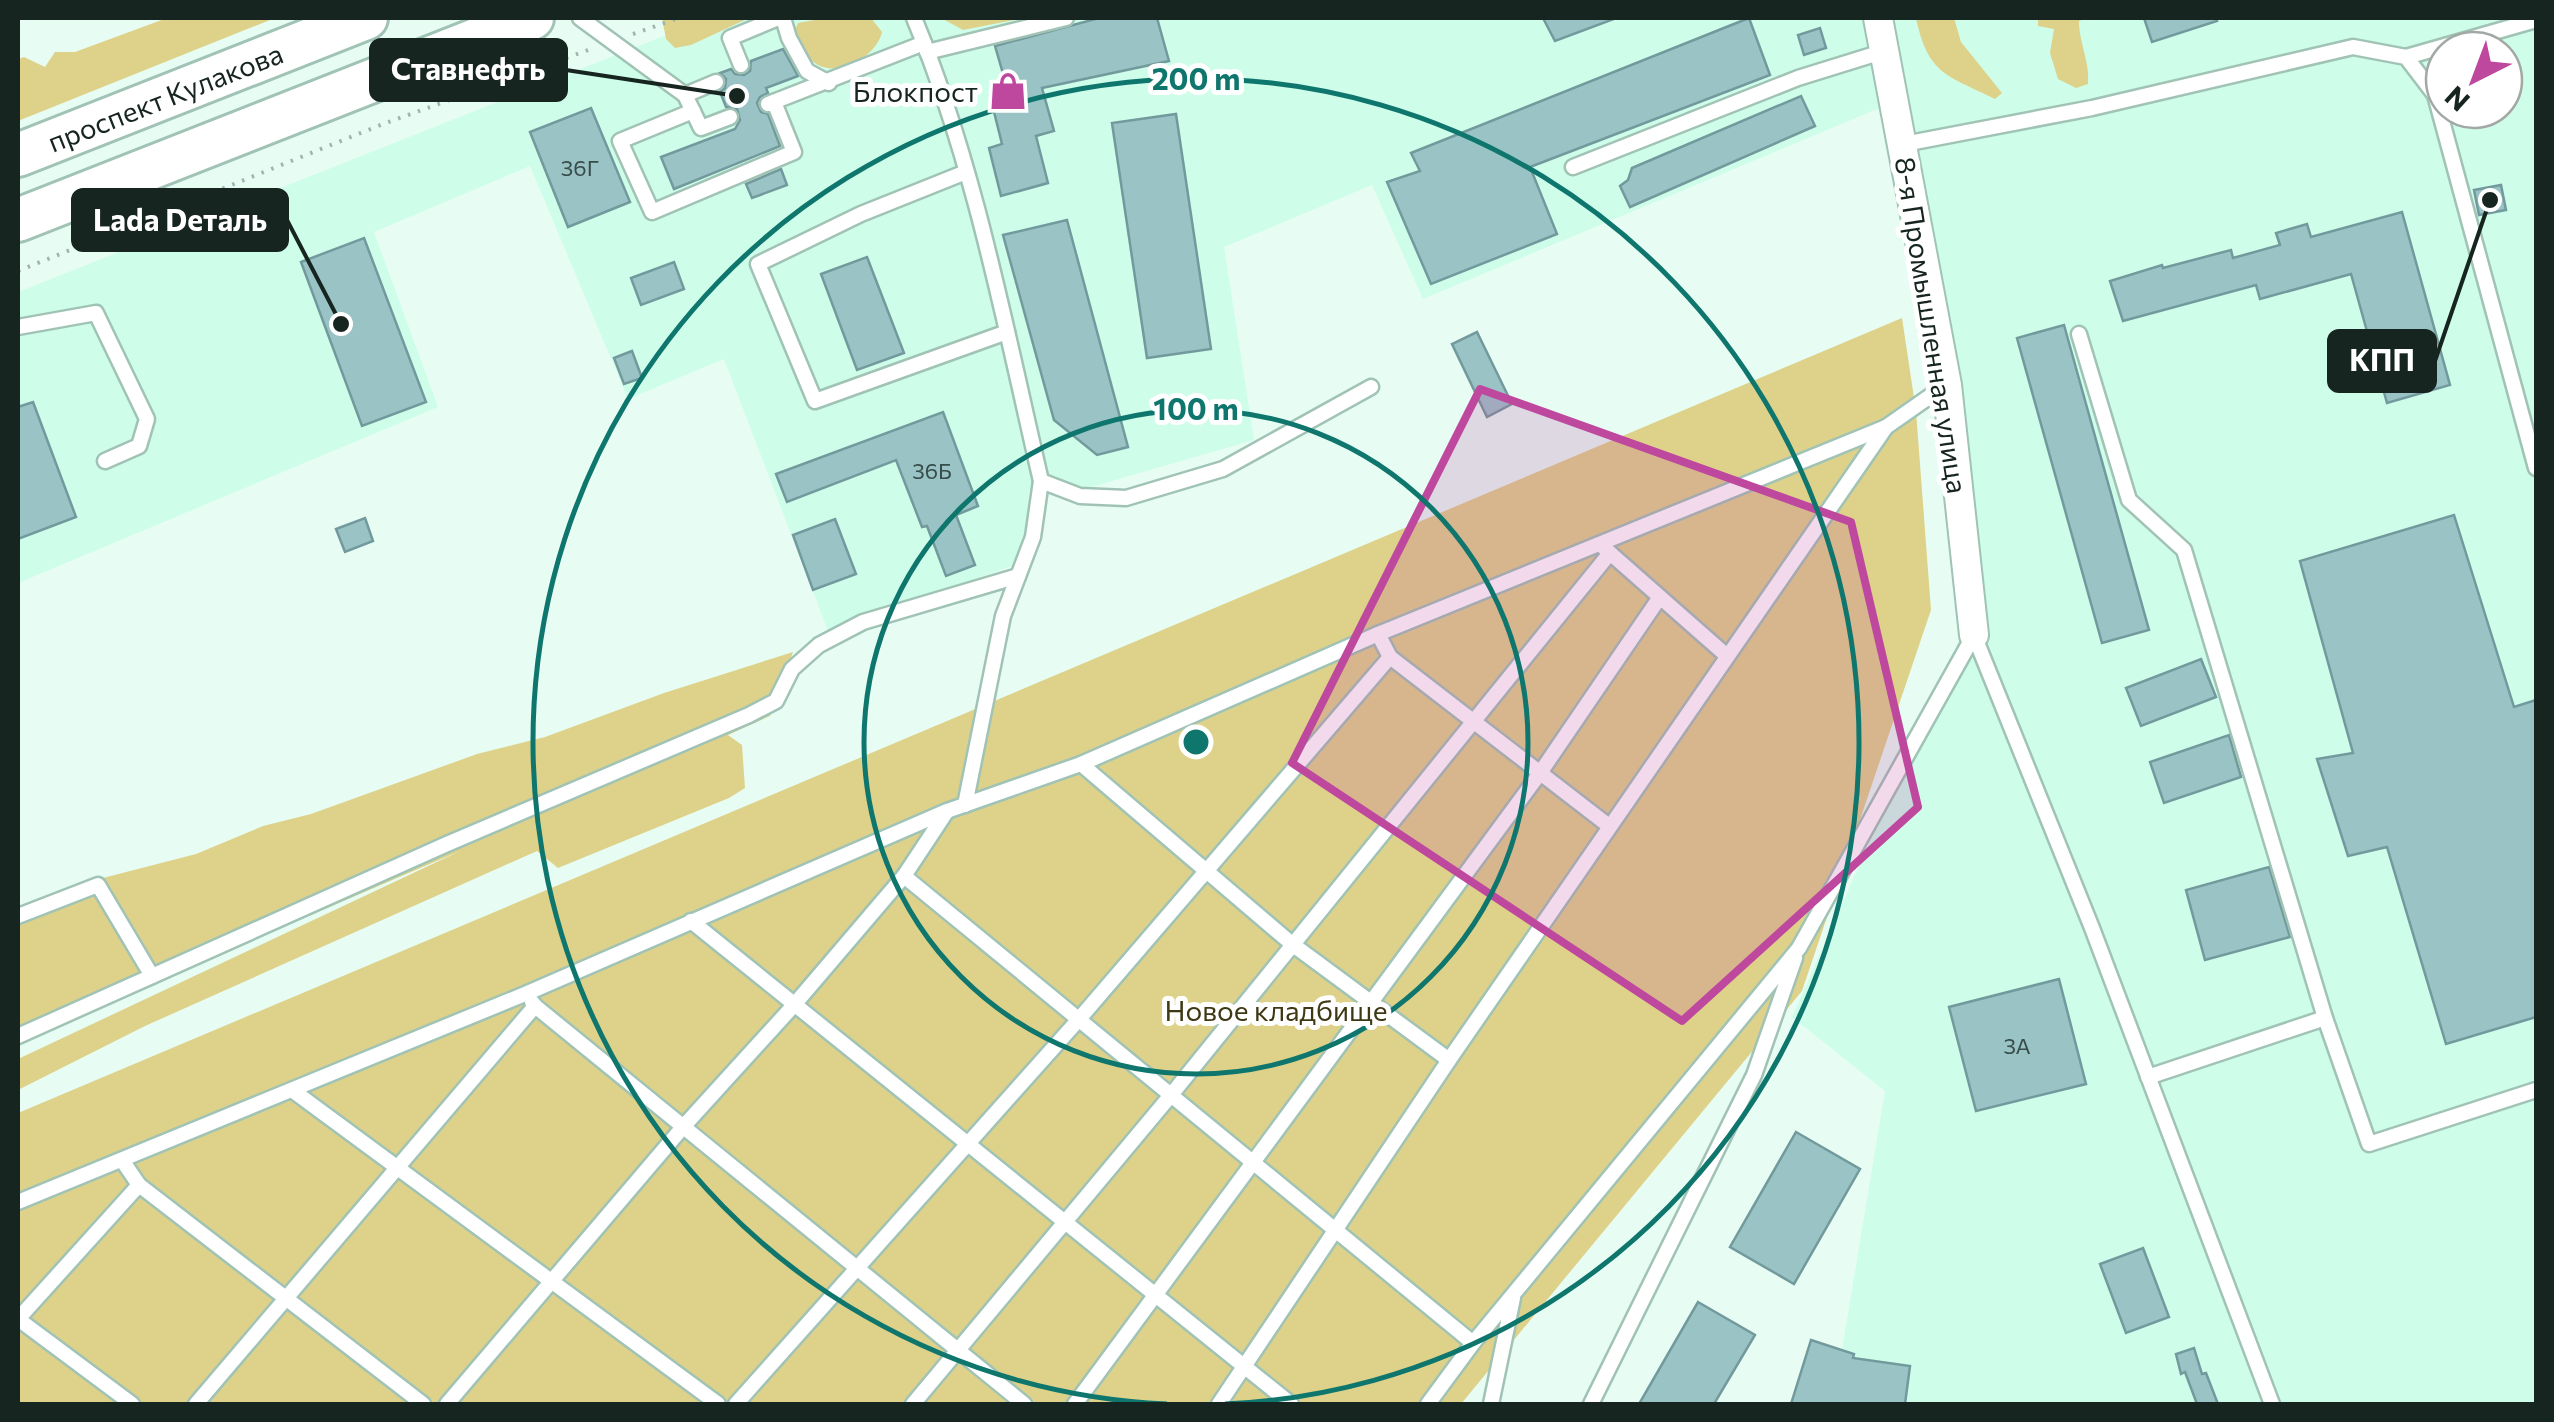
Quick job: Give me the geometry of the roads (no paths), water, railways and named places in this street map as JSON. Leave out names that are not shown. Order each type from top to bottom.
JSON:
[{"type":"main road","name":"проспект Кулакова","points":[[18,156],[366,18]]},
{"type":"main road","points":[[18,220],[532,18]]},
{"type":"street","name":"8-я Промышленная улица","points":[[1878,18],[1947,385],[1974,635]]},
{"type":"lane","points":[[580,18],[686,94],[701,128],[730,118]]},
{"type":"lane","points":[[740,65],[730,38],[781,18],[806,71],[828,82]]},
{"type":"lane","points":[[914,18],[966,172],[1041,481],[1033,537],[1003,616],[965,806]]},
{"type":"lane","points":[[693,111],[620,141],[652,212],[794,152],[770,103],[926,47],[1066,18]]},
{"type":"lane","points":[[1904,144],[2092,108],[2353,47],[2406,57],[2536,20]]},
{"type":"lane","points":[[1573,167],[1798,78],[1885,51]]},
{"type":"lane","points":[[2406,57],[2436,95],[2536,468]]},
{"type":"lane","points":[[686,94],[716,82]]},
{"type":"lane","points":[[966,172],[861,214],[758,264],[815,402],[1007,332]]},
{"type":"lane","points":[[18,327],[96,313],[147,420],[139,446],[105,461]]},
{"type":"lane","points":[[2079,334],[2129,500],[2184,550],[2325,1018],[2369,1144],[2536,1090]]},
{"type":"lane","points":[[18,1202],[292,1090],[530,1000],[691,921],[947,811],[1081,764],[1378,634],[1605,549],[1886,427],[1947,385]]},
{"type":"lane","points":[[1041,481],[1080,496],[1126,498],[1224,470],[1371,386]]},
{"type":"lane","points":[[1219,1404],[1449,1060],[1886,427]]},
{"type":"lane","points":[[1605,549],[1727,656]]},
{"type":"lane","points":[[913,1404],[1474,723],[1605,549]]},
{"type":"lane","points":[[18,1036],[749,715],[776,701],[792,670],[819,645],[862,622],[1018,576]]},
{"type":"lane","points":[[1075,1404],[1540,774],[1660,597]]},
{"type":"lane","points":[[1378,634],[1390,657],[1610,826]]},
{"type":"lane","points":[[1428,1404],[1473,1342],[1798,948],[1974,635]]},
{"type":"lane","points":[[1974,635],[2272,1404]]},
{"type":"lane","points":[[736,1404],[1080,1018],[1390,657]]},
{"type":"lane","points":[[1081,764],[1292,944],[1449,1060]]},
{"type":"lane","points":[[447,1404],[904,876],[947,811]]},
{"type":"lane","points":[[904,876],[1473,1342]]},
{"type":"lane","points":[[18,916],[98,885],[152,976]]},
{"type":"lane","points":[[691,921],[1291,1404]]},
{"type":"lane","points":[[1591,1404],[1754,1075],[1798,948]]},
{"type":"lane","points":[[530,1000],[1024,1404]]},
{"type":"lane","points":[[196,1404],[400,1167],[530,1000]]},
{"type":"lane","points":[[2148,1077],[2325,1018]]},
{"type":"lane","points":[[292,1090],[718,1404]]},
{"type":"lane","points":[[122,1160],[139,1185],[423,1404]]},
{"type":"lane","points":[[132,1404],[18,1319],[139,1185]]},
{"type":"lane","points":[[1491,1404],[1514,1292]]},
{"type":"place","name":"Блокпост","points":[[1008,91]]},
{"type":"place","name":"Ставнефть","points":[[737,96]]},
{"type":"place","name":"КПП","points":[[2490,200]]},
{"type":"place","name":"Lada Dеталь","points":[[341,324]]},
{"type":"park label","name":"Новое кладбище","points":[[1276,1010]]}]
